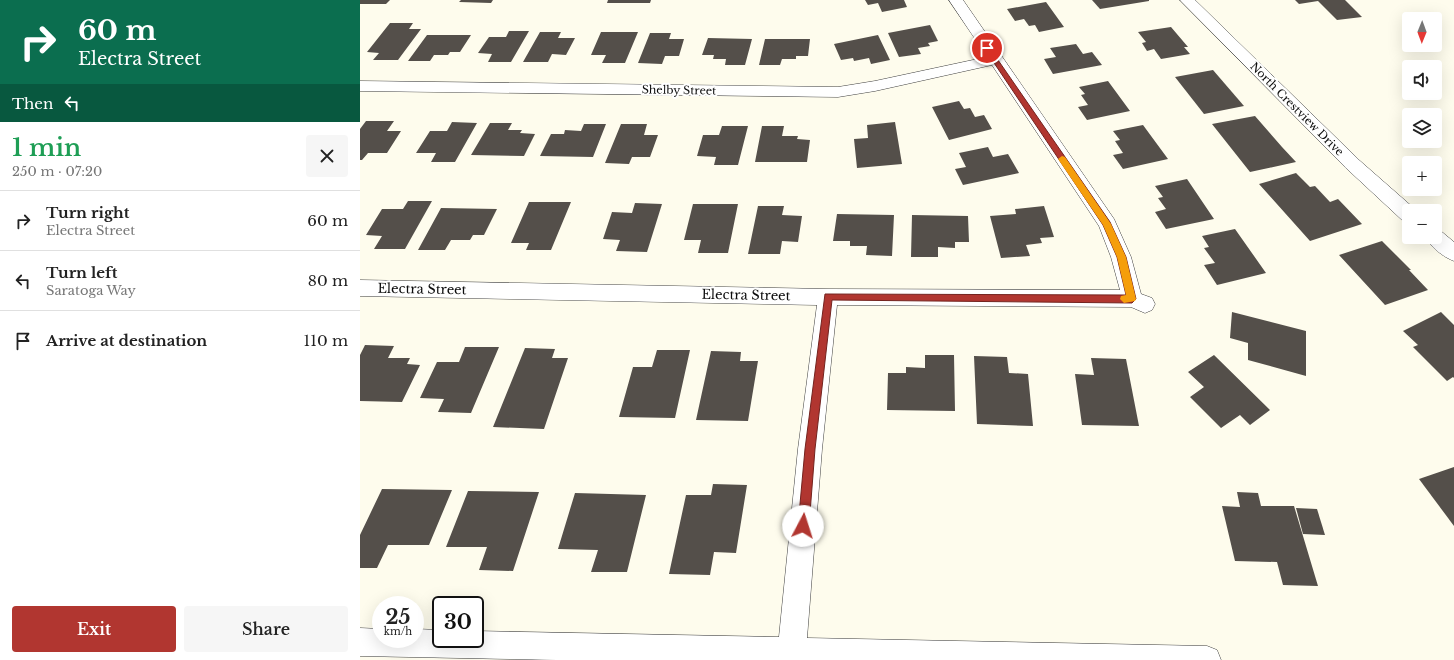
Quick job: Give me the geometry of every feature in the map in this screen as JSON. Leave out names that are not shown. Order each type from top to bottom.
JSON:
[{"type":"street","points":[[956,0],[995,60]]},
{"type":"street","name":"North Crestview Drive","points":[[1187,0],[1264,75],[1316,129],[1374,185],[1402,209]]},
{"type":"street","name":"Shelby Street","points":[[360,86],[838,92],[875,86],[995,60]]},
{"type":"street","name":"Electra Street","points":[[360,288],[1138,301],[1107,224],[995,60]]},
{"type":"street","points":[[1442,243],[1454,253]]},
{"type":"street","points":[[792,655],[810,449],[828,297]]},
{"type":"street","points":[[360,642],[792,655],[1207,660]]},
{"type":"building","points":[[360,0],[390,0],[386,4],[360,4]]},
{"type":"building","points":[[461,0],[493,0],[491,3],[459,2]]},
{"type":"building","points":[[608,0],[651,0],[650,3],[607,3]]},
{"type":"building","points":[[865,0],[904,0],[907,7],[882,12],[878,3],[868,5]]},
{"type":"building","points":[[1092,0],[1149,0],[1149,1],[1100,9]]},
{"type":"building","points":[[1295,0],[1345,0],[1362,17],[1337,20],[1318,1],[1299,4]]},
{"type":"building","points":[[1046,2],[1064,27],[1039,32],[1035,25],[1029,26],[1024,19],[1015,21],[1007,9]]},
{"type":"building","points":[[390,23],[413,23],[409,29],[421,29],[398,60],[373,60],[379,53],[367,52]]},
{"type":"building","points":[[930,25],[938,41],[928,43],[930,46],[918,48],[921,54],[899,57],[888,33]]},
{"type":"building","points":[[1171,27],[1188,47],[1184,47],[1190,54],[1161,59],[1154,49],[1147,51],[1142,43],[1146,42],[1138,32]]},
{"type":"building","points":[[509,31],[529,31],[511,62],[488,62],[492,54],[478,53],[489,37],[506,37]]},
{"type":"building","points":[[540,32],[561,32],[558,38],[575,38],[566,55],[552,54],[548,62],[523,62]]},
{"type":"building","points":[[601,32],[638,32],[625,63],[602,63],[606,55],[591,55]]},
{"type":"building","points":[[650,33],[671,33],[669,39],[684,39],[679,56],[665,56],[662,64],[638,63]]},
{"type":"building","points":[[427,35],[471,35],[460,52],[450,52],[448,55],[434,55],[430,61],[408,61]]},
{"type":"building","points":[[878,35],[890,60],[871,64],[869,58],[854,61],[853,58],[841,60],[834,44]]},
{"type":"building","points":[[708,38],[752,39],[745,65],[725,65],[726,59],[713,59],[714,55],[702,55]]},
{"type":"building","points":[[765,39],[810,39],[808,56],[796,56],[796,59],[782,59],[780,65],[759,65]]},
{"type":"building","points":[[1076,44],[1083,54],[1092,52],[1102,65],[1053,74],[1044,59],[1056,57],[1050,48]]},
{"type":"building","points":[[1213,70],[1244,106],[1204,114],[1175,77]]},
{"type":"building","points":[[1108,81],[1130,111],[1087,120],[1078,107],[1088,105],[1081,95],[1085,94],[1079,87]]},
{"type":"building","points":[[959,101],[964,109],[970,108],[975,117],[984,115],[992,129],[949,140],[932,107]]},
{"type":"building","points":[[1255,116],[1296,162],[1250,172],[1212,124]]},
{"type":"building","points":[[366,121],[394,121],[387,131],[401,131],[387,153],[368,153],[362,160],[360,160],[360,129]]},
{"type":"building","points":[[452,122],[477,123],[455,162],[431,162],[436,153],[416,153],[430,131],[447,131]]},
{"type":"building","points":[[895,122],[902,164],[857,168],[854,139],[868,138],[867,125]]},
{"type":"building","points":[[490,123],[512,123],[508,130],[522,130],[520,133],[535,134],[524,156],[471,155]]},
{"type":"building","points":[[584,124],[606,124],[593,157],[540,156],[551,134],[564,134],[565,130],[581,131]]},
{"type":"building","points":[[621,124],[647,124],[644,135],[658,135],[650,157],[632,157],[629,164],[605,163]]},
{"type":"building","points":[[1143,125],[1168,159],[1123,169],[1113,155],[1123,153],[1115,141],[1120,140],[1113,131]]},
{"type":"building","points":[[722,126],[748,126],[738,165],[714,165],[716,157],[697,156],[703,135],[719,135]]},
{"type":"building","points":[[762,126],[784,126],[782,136],[798,136],[797,139],[810,140],[807,162],[755,162]]},
{"type":"building","points":[[988,147],[993,157],[1008,154],[1019,173],[963,185],[955,169],[966,167],[959,153]]},
{"type":"building","points":[[1296,173],[1310,187],[1315,186],[1330,202],[1338,199],[1362,224],[1310,241],[1259,184]]},
{"type":"building","points":[[1187,179],[1214,219],[1166,229],[1155,212],[1166,209],[1158,198],[1163,197],[1155,186]]},
{"type":"building","points":[[408,201],[432,201],[405,249],[374,249],[382,236],[366,235],[382,209],[403,209]]},
{"type":"building","points":[[529,202],[571,202],[551,250],[526,250],[529,243],[511,243]]},
{"type":"building","points":[[635,203],[662,204],[647,252],[616,251],[620,240],[603,239],[612,212],[632,213]]},
{"type":"building","points":[[693,204],[738,204],[728,253],[698,253],[701,240],[684,240]]},
{"type":"building","points":[[758,206],[784,206],[782,215],[802,216],[798,242],[782,241],[780,254],[748,254]]},
{"type":"building","points":[[1044,206],[1054,237],[1040,238],[1042,243],[1026,245],[1030,256],[1001,258],[990,216],[1016,214],[1015,209]]},
{"type":"building","points":[[441,208],[497,209],[484,235],[473,235],[470,240],[451,240],[445,250],[418,250]]},
{"type":"building","points":[[837,214],[894,215],[892,256],[866,255],[867,246],[850,246],[850,241],[833,241]]},
{"type":"building","points":[[912,215],[968,216],[969,242],[955,242],[955,248],[938,247],[938,257],[911,257]]},
{"type":"building","points":[[1235,229],[1266,273],[1217,285],[1204,265],[1215,263],[1204,248],[1209,247],[1202,236]]},
{"type":"building","points":[[1382,241],[1411,270],[1409,270],[1428,290],[1385,305],[1339,255]]},
{"type":"building","points":[[1232,312],[1306,331],[1306,376],[1248,360],[1248,343],[1230,338]]},
{"type":"building","points":[[1441,312],[1454,325],[1454,378],[1453,377],[1447,381],[1413,347],[1418,345],[1403,331]]},
{"type":"building","points":[[365,345],[394,346],[388,358],[410,358],[407,364],[420,365],[402,402],[360,401],[360,355]]},
{"type":"building","points":[[465,347],[499,347],[471,413],[438,412],[444,399],[420,398],[437,362],[459,362]]},
{"type":"building","points":[[525,348],[555,349],[552,358],[568,358],[544,429],[493,427]]},
{"type":"building","points":[[657,350],[690,350],[675,418],[619,417],[633,367],[652,367]]},
{"type":"building","points":[[711,351],[741,352],[740,361],[758,361],[748,421],[696,420]]},
{"type":"building","points":[[925,355],[954,355],[955,411],[887,410],[888,373],[906,373],[906,367],[925,368]]},
{"type":"building","points":[[1214,355],[1270,410],[1250,425],[1240,415],[1221,428],[1190,397],[1204,387],[1188,372]]},
{"type":"building","points":[[974,356],[1007,357],[1009,373],[1028,374],[1033,426],[977,424]]},
{"type":"building","points":[[1091,358],[1126,359],[1139,426],[1082,425],[1075,374],[1094,375]]},
{"type":"building","points":[[1454,467],[1454,526],[1419,479]]},
{"type":"building","points":[[713,484],[747,485],[736,553],[714,552],[710,575],[669,574],[686,495],[711,495]]},
{"type":"building","points":[[382,489],[452,490],[429,545],[388,545],[377,568],[360,568],[360,535]]},
{"type":"building","points":[[468,491],[539,492],[513,571],[479,570],[487,547],[446,547]]},
{"type":"building","points":[[1237,492],[1258,493],[1261,506],[1294,506],[1318,586],[1283,585],[1277,562],[1235,561],[1222,506],[1240,507]]},
{"type":"building","points":[[575,493],[646,495],[627,572],[591,572],[598,550],[558,549]]},
{"type":"building","points":[[1296,508],[1317,509],[1325,535],[1303,534]]},
{"type":"slow traffic","points":[[1062,159],[1107,224],[1121,257],[1132,299],[1124,299]]},
{"type":"route","points":[[803,526],[810,449],[828,297],[1132,299],[1121,257],[1107,224],[987,48]]}]
